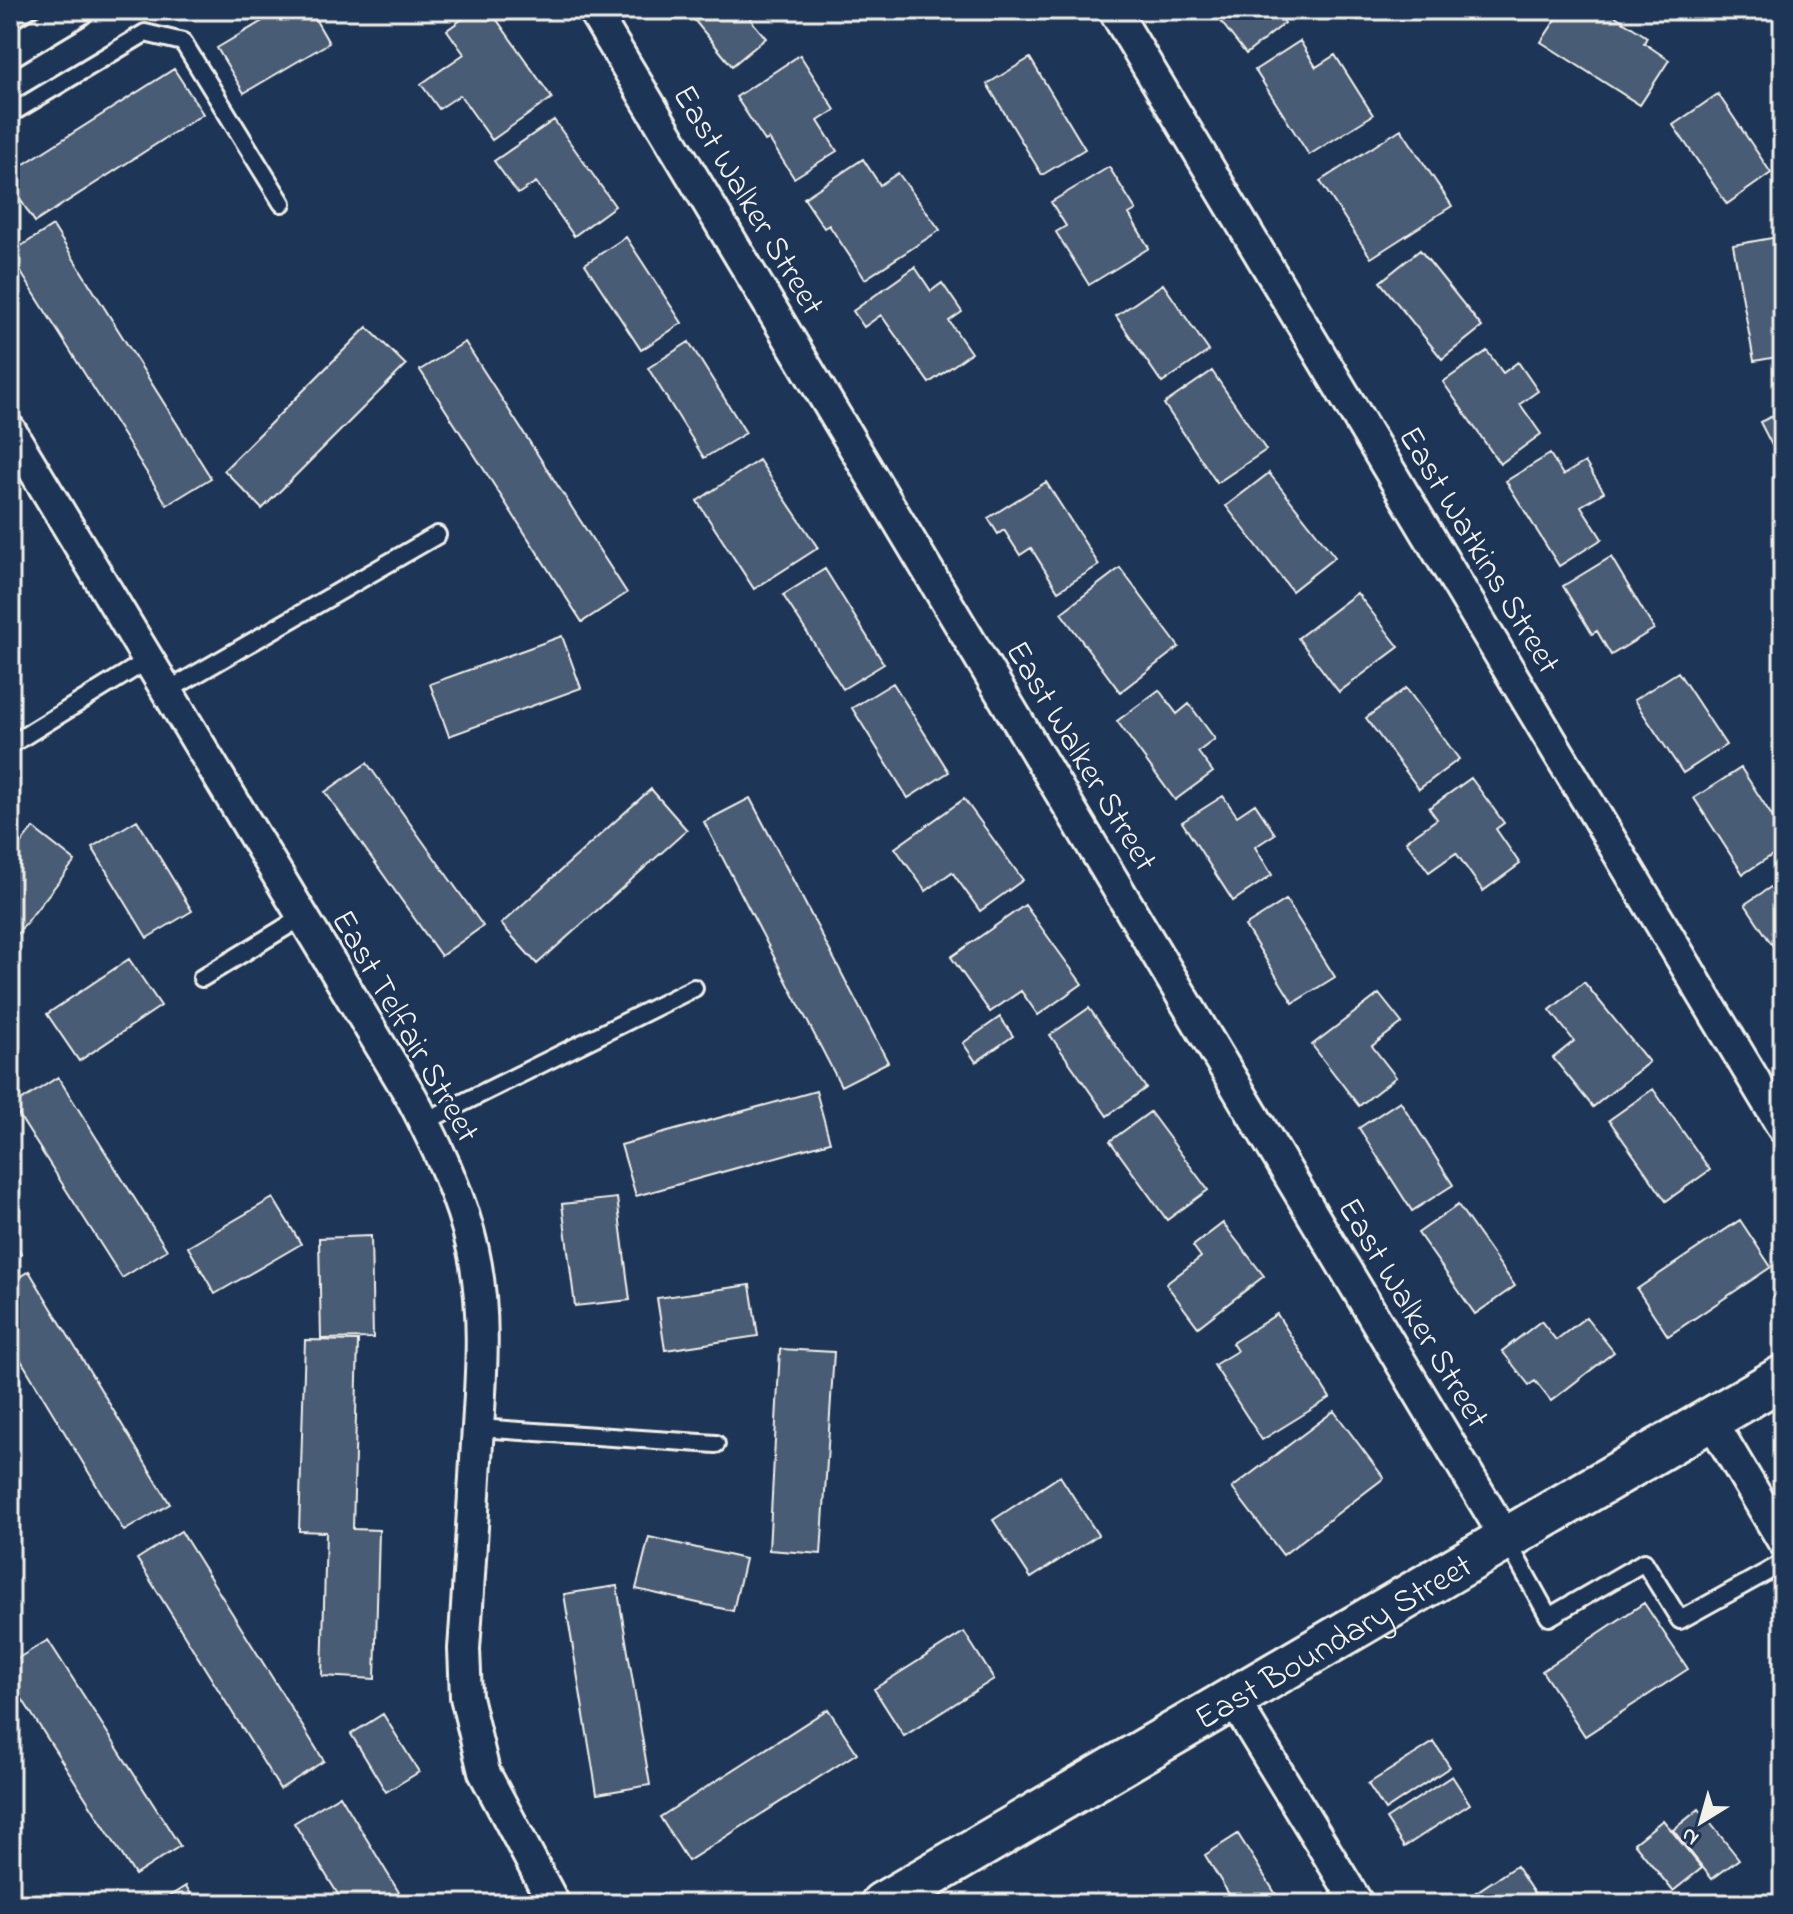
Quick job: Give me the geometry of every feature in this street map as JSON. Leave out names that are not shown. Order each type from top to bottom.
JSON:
[{"type":"main road","name":"East Boundary Street","points":[[882,1904],[1783,1377]]},
{"type":"street","points":[[10,51],[78,10]]},
{"type":"street","name":"East Walker Street","points":[[593,10],[1507,1540]]},
{"type":"street","name":"East Watkins Street","points":[[1114,10],[1783,1128]]},
{"type":"street","name":"East Telfair Street","points":[[10,430],[424,1122],[456,1195],[473,1250],[483,1355],[464,1649],[466,1697],[484,1772],[554,1904]]},
{"type":"street","points":[[1711,1420],[1783,1541]]},
{"type":"street","points":[[1233,1699],[1358,1904]]},
{"type":"lane","points":[[10,114],[145,33],[183,42],[282,203]]},
{"type":"lane","points":[[167,691],[437,535]]},
{"type":"lane","points":[[10,745],[148,660]]},
{"type":"lane","points":[[202,978],[302,917]]},
{"type":"lane","points":[[424,1122],[694,988]]},
{"type":"lane","points":[[478,1428],[716,1444]]},
{"type":"lane","points":[[1507,1540],[1549,1617],[1644,1562],[1680,1620],[1783,1563]]},
{"type":"building","points":[[281,10],[310,10],[329,43],[244,93],[217,48]]},
{"type":"building","points":[[475,10],[490,10],[552,98],[492,140],[460,95],[439,109],[421,84],[464,54],[447,30]]},
{"type":"building","points":[[686,10],[761,10],[750,19],[766,38],[732,66]]},
{"type":"building","points":[[1212,10],[1275,10],[1285,23],[1246,54]]},
{"type":"building","points":[[1562,10],[1606,10],[1647,37],[1644,43],[1669,60],[1640,105],[1541,42]]},
{"type":"building","points":[[1300,41],[1316,67],[1335,55],[1373,115],[1309,155],[1255,70]]},
{"type":"building","points":[[800,55],[835,110],[818,121],[837,151],[794,178],[736,97]]},
{"type":"building","points":[[1030,58],[1085,149],[1042,175],[987,84]]},
{"type":"building","points":[[174,69],[203,114],[35,222],[10,184],[10,173]]},
{"type":"building","points":[[1718,94],[1771,173],[1727,204],[1673,125]]},
{"type":"building","points":[[554,120],[615,206],[574,236],[536,182],[518,194],[494,161]]},
{"type":"building","points":[[1401,129],[1452,206],[1371,258],[1320,181]]},
{"type":"building","points":[[863,159],[880,185],[898,173],[940,230],[865,279],[829,225],[824,228],[804,198]]},
{"type":"building","points":[[1109,167],[1136,210],[1129,214],[1149,248],[1089,285],[1056,232],[1066,226],[1051,202]]},
{"type":"building","points":[[53,226],[211,478],[167,505],[10,255]]},
{"type":"building","points":[[1783,236],[1783,356],[1754,361],[1733,245]]},
{"type":"building","points":[[626,237],[682,323],[641,350],[585,264]]},
{"type":"building","points":[[1420,250],[1482,327],[1442,359],[1380,282]]},
{"type":"building","points":[[915,267],[931,291],[942,283],[962,312],[949,321],[971,353],[929,383],[881,315],[864,327],[853,311]]},
{"type":"building","points":[[1163,284],[1209,351],[1162,383],[1116,316]]},
{"type":"building","points":[[367,327],[406,365],[262,509],[224,470]]},
{"type":"building","points":[[465,342],[627,593],[582,622],[420,370]]},
{"type":"building","points":[[689,342],[746,433],[704,458],[648,368]]},
{"type":"building","points":[[1487,351],[1503,373],[1518,362],[1538,391],[1520,404],[1541,434],[1500,464],[1443,382]]},
{"type":"building","points":[[1212,371],[1266,450],[1217,483],[1164,404]]},
{"type":"building","points":[[1783,411],[1783,467],[1760,422]]},
{"type":"building","points":[[1550,454],[1563,475],[1585,462],[1604,492],[1581,506],[1602,539],[1559,566],[1506,481]]},
{"type":"building","points":[[759,460],[818,548],[754,589],[697,501]]},
{"type":"building","points":[[1269,473],[1335,557],[1292,591],[1226,506]]},
{"type":"building","points":[[1046,482],[1099,565],[1058,591],[1031,548],[1020,555],[1004,530],[998,534],[988,518]]},
{"type":"building","points":[[1611,557],[1654,629],[1611,655],[1597,631],[1592,634],[1563,586]]},
{"type":"building","points":[[1120,568],[1179,647],[1120,692],[1061,613]]},
{"type":"building","points":[[825,569],[884,664],[843,689],[783,595]]},
{"type":"building","points":[[1357,593],[1399,647],[1339,692],[1298,638]]},
{"type":"building","points":[[562,636],[581,688],[449,736],[430,684]]},
{"type":"building","points":[[1678,672],[1726,745],[1683,773],[1634,700]]},
{"type":"building","points":[[893,683],[949,772],[908,798],[852,708]]},
{"type":"building","points":[[1406,688],[1459,759],[1419,789],[1366,718]]},
{"type":"building","points":[[1159,690],[1177,714],[1189,704],[1215,739],[1198,752],[1213,772],[1175,800],[1117,721]]},
{"type":"building","points":[[367,763],[483,926],[441,956],[325,792]]},
{"type":"building","points":[[1741,768],[1783,833],[1783,848],[1743,874],[1694,798]]},
{"type":"building","points":[[1471,778],[1504,823],[1496,829],[1520,864],[1483,891],[1456,853],[1429,872],[1406,841],[1437,819],[1429,808]]},
{"type":"building","points":[[651,789],[687,830],[537,964],[501,924]]},
{"type":"building","points":[[1223,796],[1237,816],[1255,804],[1275,834],[1255,847],[1272,875],[1233,901],[1182,822]]},
{"type":"building","points":[[750,798],[888,1062],[841,1086],[704,822]]},
{"type":"building","points":[[964,799],[1023,880],[980,911],[952,872],[926,891],[895,848]]},
{"type":"building","points":[[137,820],[192,911],[147,938],[92,847]]},
{"type":"building","points":[[33,828],[75,861],[14,938],[10,935],[10,858]]},
{"type":"building","points":[[1783,879],[1783,961],[1745,904]]},
{"type":"building","points":[[1286,900],[1335,977],[1293,1003],[1245,926]]},
{"type":"building","points":[[1025,905],[1082,984],[1038,1015],[1021,991],[990,1012],[951,957]]},
{"type":"building","points":[[129,959],[161,1006],[79,1061],[47,1014]]},
{"type":"building","points":[[1584,982],[1649,1062],[1593,1107],[1553,1058],[1574,1041],[1550,1010]]},
{"type":"building","points":[[1379,994],[1402,1023],[1372,1046],[1396,1077],[1359,1106],[1312,1045]]},
{"type":"building","points":[[1089,1008],[1146,1088],[1107,1116],[1050,1035]]},
{"type":"building","points":[[1000,1017],[1013,1036],[976,1062],[963,1043]]},
{"type":"building","points":[[58,1077],[167,1250],[122,1278],[13,1106]]},
{"type":"building","points":[[1653,1089],[1710,1170],[1666,1201],[1609,1120]]},
{"type":"building","points":[[816,1091],[830,1142],[636,1196],[621,1145]]},
{"type":"building","points":[[1400,1101],[1453,1185],[1412,1211],[1359,1128]]},
{"type":"building","points":[[1150,1112],[1208,1190],[1167,1220],[1110,1141]]},
{"type":"building","points":[[273,1198],[301,1244],[215,1294],[188,1247]]},
{"type":"building","points":[[617,1198],[630,1300],[575,1306],[562,1204]]},
{"type":"building","points":[[1458,1205],[1515,1286],[1475,1314],[1418,1233]]},
{"type":"building","points":[[1740,1220],[1771,1267],[1668,1336],[1637,1289]]},
{"type":"building","points":[[1223,1223],[1264,1276],[1198,1327],[1166,1284],[1201,1257],[1193,1246]]},
{"type":"building","points":[[10,1235],[21,1254],[10,1261]]},
{"type":"building","points":[[371,1236],[373,1338],[321,1339],[319,1238]]},
{"type":"building","points":[[29,1271],[170,1504],[124,1531],[10,1342],[10,1283]]},
{"type":"building","points":[[750,1285],[758,1336],[665,1350],[657,1298]]},
{"type":"building","points":[[1277,1314],[1330,1398],[1262,1440],[1214,1365],[1237,1351],[1232,1343]]},
{"type":"building","points":[[1586,1317],[1614,1352],[1551,1401],[1535,1381],[1529,1385],[1502,1351],[1541,1321],[1556,1340]]},
{"type":"building","points":[[305,1340],[358,1341],[353,1529],[379,1530],[375,1679],[322,1676],[326,1532],[299,1531]]},
{"type":"building","points":[[780,1349],[834,1352],[821,1554],[769,1550]]},
{"type":"building","points":[[1334,1411],[1384,1478],[1283,1555],[1232,1488]]},
{"type":"building","points":[[1060,1476],[1098,1535],[1031,1578],[993,1520]]},
{"type":"building","points":[[181,1531],[324,1761],[280,1789],[137,1559]]},
{"type":"building","points":[[649,1537],[745,1559],[733,1611],[636,1589]]},
{"type":"building","points":[[617,1586],[650,1785],[597,1794],[564,1594]]},
{"type":"building","points":[[1644,1603],[1688,1669],[1585,1736],[1542,1671]]},
{"type":"building","points":[[964,1632],[994,1679],[904,1736],[874,1689]]},
{"type":"building","points":[[48,1640],[180,1846],[135,1875],[10,1680],[10,1663]]},
{"type":"building","points":[[828,1709],[857,1753],[688,1861],[660,1817]]},
{"type":"building","points":[[383,1714],[419,1772],[386,1792],[351,1734]]},
{"type":"building","points":[[1434,1742],[1450,1767],[1385,1810],[1368,1784]]},
{"type":"building","points":[[1452,1776],[1470,1804],[1404,1847],[1386,1819]]},
{"type":"building","points":[[340,1795],[406,1904],[344,1904],[294,1823]]},
{"type":"building","points":[[1699,1809],[1739,1859],[1712,1879],[1673,1830]]},
{"type":"building","points":[[1663,1820],[1702,1868],[1673,1891],[1634,1843]]},
{"type":"building","points":[[1238,1834],[1282,1904],[1235,1904],[1205,1855]]},
{"type":"building","points":[[1516,1866],[1541,1904],[1458,1904]]},
{"type":"building","points":[[186,1886],[197,1904],[157,1904]]}]
